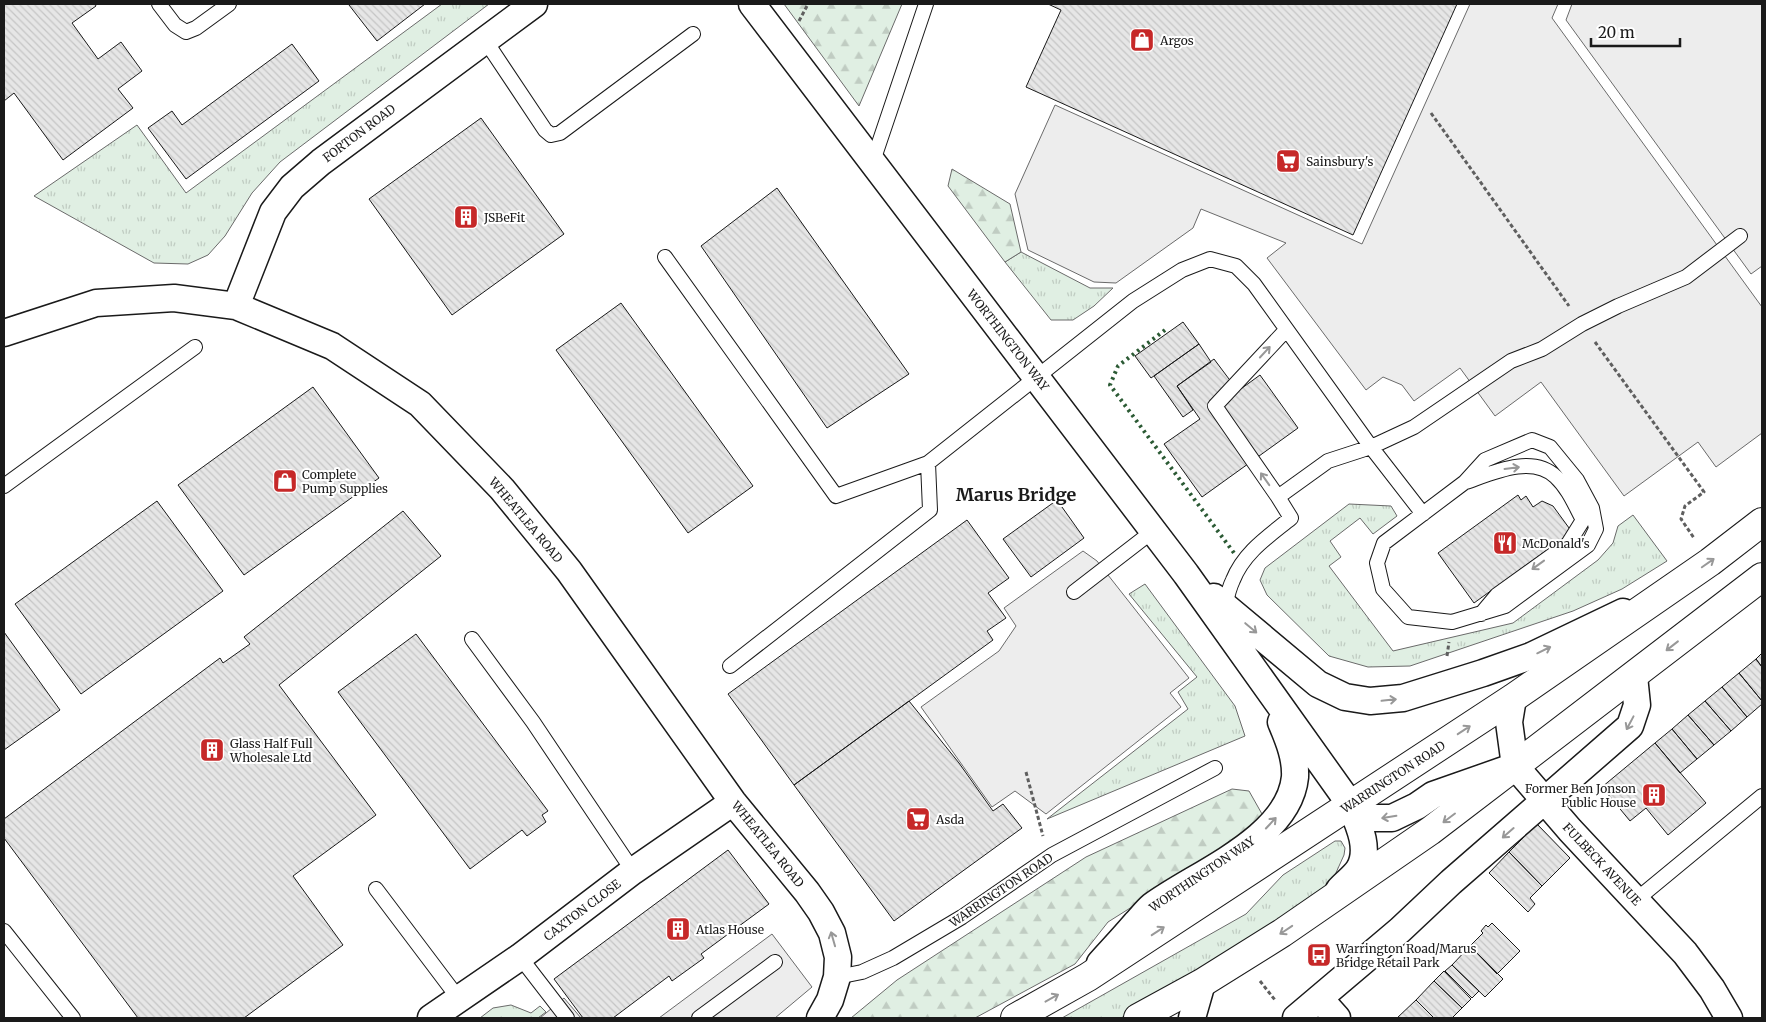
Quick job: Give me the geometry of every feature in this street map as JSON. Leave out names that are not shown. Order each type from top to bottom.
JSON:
[{"type":"highway","name":"WARRINGTON ROAD","points":[[1015,1018],[1088,977],[1514,698],[1710,562],[1762,522]]},
{"type":"highway","points":[[1138,1018],[1202,983],[1326,903],[1430,831],[1762,576]]},
{"type":"street","name":"FORTON ROAD","points":[[236,306],[273,212],[292,187],[321,162],[534,4]]},
{"type":"street","name":"WORTHINGTON WAY","points":[[752,4],[1186,574],[1350,804],[1361,832],[1364,850],[1359,869],[1326,903]]},
{"type":"street","name":"WHEATLEA ROAD","points":[[4,333],[96,303],[174,298],[236,306],[332,346],[420,404],[502,489],[569,571],[733,802],[807,892],[821,912],[832,934],[838,957],[837,977],[830,1000],[820,1018]]},
{"type":"street","points":[[1186,574],[1318,684],[1345,697],[1370,701],[1387,701],[1403,698],[1442,687],[1531,656],[1668,591]]},
{"type":"street","points":[[1287,1011],[1320,999],[1400,930],[1450,882],[1630,726],[1637,705],[1634,676]]},
{"type":"street","name":"WORTHINGTON WAY","points":[[1088,977],[1150,907],[1248,846],[1271,824],[1284,808],[1290,796],[1295,777],[1292,751],[1261,678]]},
{"type":"street","points":[[1514,698],[1508,722],[1515,766]]},
{"type":"street","name":"WORTHINGTON WAY","points":[[1350,804],[1368,818],[1392,818],[1417,806],[1433,795],[1515,766]]},
{"type":"street","name":"FULBECK AVENUE","points":[[1515,766],[1685,953],[1712,989],[1729,1018]]},
{"type":"street","name":"CAXTON CLOSE","points":[[430,1018],[520,957],[633,871],[733,802]]},
{"type":"street","points":[[1192,1018],[1202,983]]},
{"type":"street","points":[[1320,999],[1337,1018]]},
{"type":"lane","points":[[159,4],[175,25],[186,32],[196,28],[229,4]]},
{"type":"lane","points":[[872,164],[926,4]]},
{"type":"lane","points":[[485,40],[545,130],[551,135],[560,133],[692,34]]},
{"type":"lane","points":[[1278,497],[1328,460],[1371,447],[1414,427],[1512,361],[1542,350],[1582,324],[1618,306],[1686,277],[1740,236]]},
{"type":"lane","points":[[665,257],[836,496],[928,463],[1133,301],[1182,270],[1210,259],[1236,266],[1254,284],[1371,447],[1423,514]]},
{"type":"lane","points":[[1225,606],[1233,580],[1241,565],[1254,548],[1291,518],[1215,406],[1286,330]]},
{"type":"lane","points":[[4,486],[195,347]]},
{"type":"lane","points":[[1532,440],[1550,447],[1577,480],[1592,508],[1596,530],[1588,545],[1505,606],[1452,622],[1408,617],[1383,589],[1377,563],[1384,544],[1423,514],[1465,482],[1486,460],[1532,440]]},
{"type":"lane","points":[[730,666],[930,510],[928,463]]},
{"type":"lane","points":[[1465,482],[1506,469],[1537,466],[1555,476],[1572,498],[1582,520],[1568,544],[1497,595],[1481,614]]},
{"type":"lane","points":[[1074,592],[1153,531]]},
{"type":"lane","points":[[472,639],[533,722],[633,871]]},
{"type":"lane","name":"WARRINGTON ROAD","points":[[837,977],[862,972],[893,958],[962,917],[1052,855],[1215,768]]},
{"type":"lane","points":[[1636,900],[1762,796]]},
{"type":"lane","points":[[376,889],[459,998]]},
{"type":"lane","points":[[4,932],[73,1018]]},
{"type":"lane","points":[[520,957],[567,1018]]},
{"type":"lane","points":[[699,1018],[775,962]]},
{"type":"path","points":[[1431,113],[1704,492],[1685,506],[1681,519],[1710,562]]},
{"type":"path","points":[[1026,772],[1042,834],[1052,855]]},
{"type":"path","points":[[1260,981],[1287,1011]]},
{"type":"green space","points":[[442,4],[489,4],[280,162],[252,193],[225,236],[208,255],[188,264],[154,263],[34,196],[137,125],[186,193]]},
{"type":"green space","points":[[784,4],[902,4],[859,106]]},
{"type":"green space","points":[[952,169],[1010,204],[1021,252],[1005,262],[948,186]]},
{"type":"green space","points":[[1021,252],[1090,288],[1113,288],[1094,306],[1073,320],[1051,320],[1005,262]]},
{"type":"green space","points":[[1349,504],[1391,506],[1397,516],[1373,534],[1360,518],[1330,541],[1341,557],[1329,566],[1393,651],[1513,623],[1598,560],[1613,543],[1618,526],[1633,515],[1667,561],[1622,589],[1573,611],[1410,666],[1368,667],[1329,656],[1267,595],[1260,580],[1265,568]]},
{"type":"green space","points":[[1145,584],[1235,706],[1245,736],[1047,819],[1188,709],[1178,692],[1197,677],[1129,594]]},
{"type":"green space","points":[[1232,789],[1249,791],[1262,814],[1246,835],[1108,922],[1075,964],[975,1018],[851,1018],[897,980],[1086,857]]},
{"type":"green space","points":[[1335,841],[1341,841],[1345,848],[1344,855],[1335,875],[1313,902],[1210,968],[1121,1018],[1062,1018],[1246,914],[1283,875]]},
{"type":"green space","points":[[511,1005],[531,1013],[540,1006],[546,1012],[538,1018],[480,1018],[493,1008]]},
{"type":"shaded area","points":[[1470,4],[1558,4],[1552,18],[1762,307],[1762,433],[1716,467],[1698,442],[1624,496],[1541,382],[1495,416],[1460,368],[1414,401],[1402,385],[1383,377],[1366,390],[1267,258],[1286,243],[1201,209],[1193,228],[1116,283],[1094,282],[1028,250],[1015,194],[1055,105],[1362,244]]},
{"type":"shaded area","points":[[1572,4],[1762,4],[1762,266],[1751,274],[1566,20]]},
{"type":"shaded area","points":[[1083,551],[1097,561],[1189,678],[1170,693],[1181,707],[1046,814],[1015,791],[992,807],[921,707],[999,651],[1016,626],[1004,608]]},
{"type":"shaded area","points":[[772,934],[812,987],[775,1018],[659,1018]]},
{"type":"shaded area","points":[[564,998],[581,1018],[540,1018]]},
{"type":"building","points":[[4,4],[95,4],[96,6],[72,23],[98,59],[121,42],[142,71],[118,89],[133,108],[63,160],[14,93],[4,101]]},
{"type":"building","points":[[425,4],[377,41],[349,5]]},
{"type":"building","name":"Sainsbury's","points":[[1048,4],[1457,4],[1353,235],[1026,87],[1061,10]]},
{"type":"building","points":[[292,44],[319,81],[186,179],[148,128],[172,111],[182,125]]},
{"type":"building","name":"JSBeFit","points":[[481,118],[564,234],[452,315],[369,199]]},
{"type":"building","points":[[777,188],[909,374],[827,428],[701,246]]},
{"type":"building","points":[[621,303],[753,486],[688,533],[556,350]]},
{"type":"building","points":[[1183,322],[1199,344],[1151,378],[1135,356]]},
{"type":"building","points":[[1199,344],[1211,362],[1177,386],[1193,410],[1183,417],[1154,376]]},
{"type":"building","points":[[1214,359],[1238,391],[1260,375],[1298,428],[1202,497],[1164,444],[1200,419],[1177,386]]},
{"type":"building","points":[[313,387],[379,478],[244,575],[178,485]]},
{"type":"building","name":"McDonald's","points":[[1518,495],[1521,500],[1526,496],[1533,507],[1542,501],[1553,506],[1572,532],[1474,603],[1438,553]]},
{"type":"building","points":[[1057,500],[1084,538],[1031,577],[1003,539]]},
{"type":"building","points":[[157,501],[223,591],[81,694],[15,604]]},
{"type":"building","name":"Glass Half Full Wholesale Ltd","points":[[403,511],[441,556],[279,685],[376,815],[293,876],[343,945],[244,1018],[138,1018],[4,838],[4,819],[220,658],[223,663],[250,644],[244,637]]},
{"type":"building","points":[[967,520],[1009,578],[988,593],[1006,618],[987,631],[993,640],[794,785],[728,694]]},
{"type":"building","points":[[4,632],[60,710],[4,750]]},
{"type":"building","points":[[416,634],[548,811],[542,815],[546,822],[527,836],[522,830],[470,869],[338,692]]},
{"type":"building","points":[[1762,653],[1762,667],[1756,659]]},
{"type":"building","points":[[1756,659],[1762,667],[1762,701],[1739,673]]},
{"type":"building","points":[[1739,673],[1762,701],[1762,704],[1747,717],[1722,687]]},
{"type":"building","points":[[1722,687],[1747,717],[1731,731],[1705,701]]},
{"type":"building","name":"Asda","points":[[909,701],[959,763],[993,811],[1003,804],[1022,828],[894,921],[794,785]]},
{"type":"building","points":[[1705,701],[1731,731],[1714,745],[1688,715]]},
{"type":"building","points":[[1688,715],[1714,745],[1697,759],[1672,729]]},
{"type":"building","points":[[1672,729],[1697,759],[1680,773],[1655,743]]},
{"type":"building","name":"Former Ben Jonson Public House","points":[[1655,743],[1706,803],[1668,835],[1646,808],[1630,821],[1602,787]]},
{"type":"building","points":[[1537,824],[1570,858],[1542,886],[1509,852]]},
{"type":"building","name":"Atlas House","points":[[728,850],[769,904],[701,954],[704,958],[672,981],[669,976],[613,1018],[583,1018],[554,979]]},
{"type":"building","points":[[1509,852],[1542,886],[1530,898],[1535,904],[1528,912],[1489,873]]},
{"type":"building","points":[[1492,923],[1520,951],[1497,974],[1470,946],[1483,933],[1481,931],[1486,925],[1488,927]]},
{"type":"building","points":[[1470,946],[1503,979],[1485,997],[1452,965]]},
{"type":"building","points":[[1452,965],[1479,991],[1472,998],[1445,971]]},
{"type":"building","points":[[1444,971],[1471,999],[1462,1008],[1434,981]]},
{"type":"building","points":[[1434,981],[1462,1008],[1452,1018],[1434,1018],[1416,1000]]},
{"type":"building","points":[[1416,1000],[1434,1018],[1397,1018]]},
{"type":"hedge","points":[[1165,330],[1118,366],[1110,385],[1234,553]]},
{"type":"place","name":"Argos","points":[[1142,40]]},
{"type":"place","name":"Sainsbury's","points":[[1288,161]]},
{"type":"place","name":"JSBeFit","points":[[466,217]]},
{"type":"place","name":"Complete Pump Supplies","points":[[285,481]]},
{"type":"place","name":"McDonald's","points":[[1505,543]]},
{"type":"place","name":"Glass Half Full Wholesale Ltd","points":[[212,750]]},
{"type":"place","name":"Former Ben Jonson Public House","points":[[1654,795]]},
{"type":"place","name":"Asda","points":[[918,819]]},
{"type":"place","name":"Atlas House","points":[[678,929]]},
{"type":"place","name":"Warrington Road/Marus Bridge Retail Park","points":[[1319,955]]},
{"type":"district","name":"Marus Bridge","points":[[1016,494]]}]
